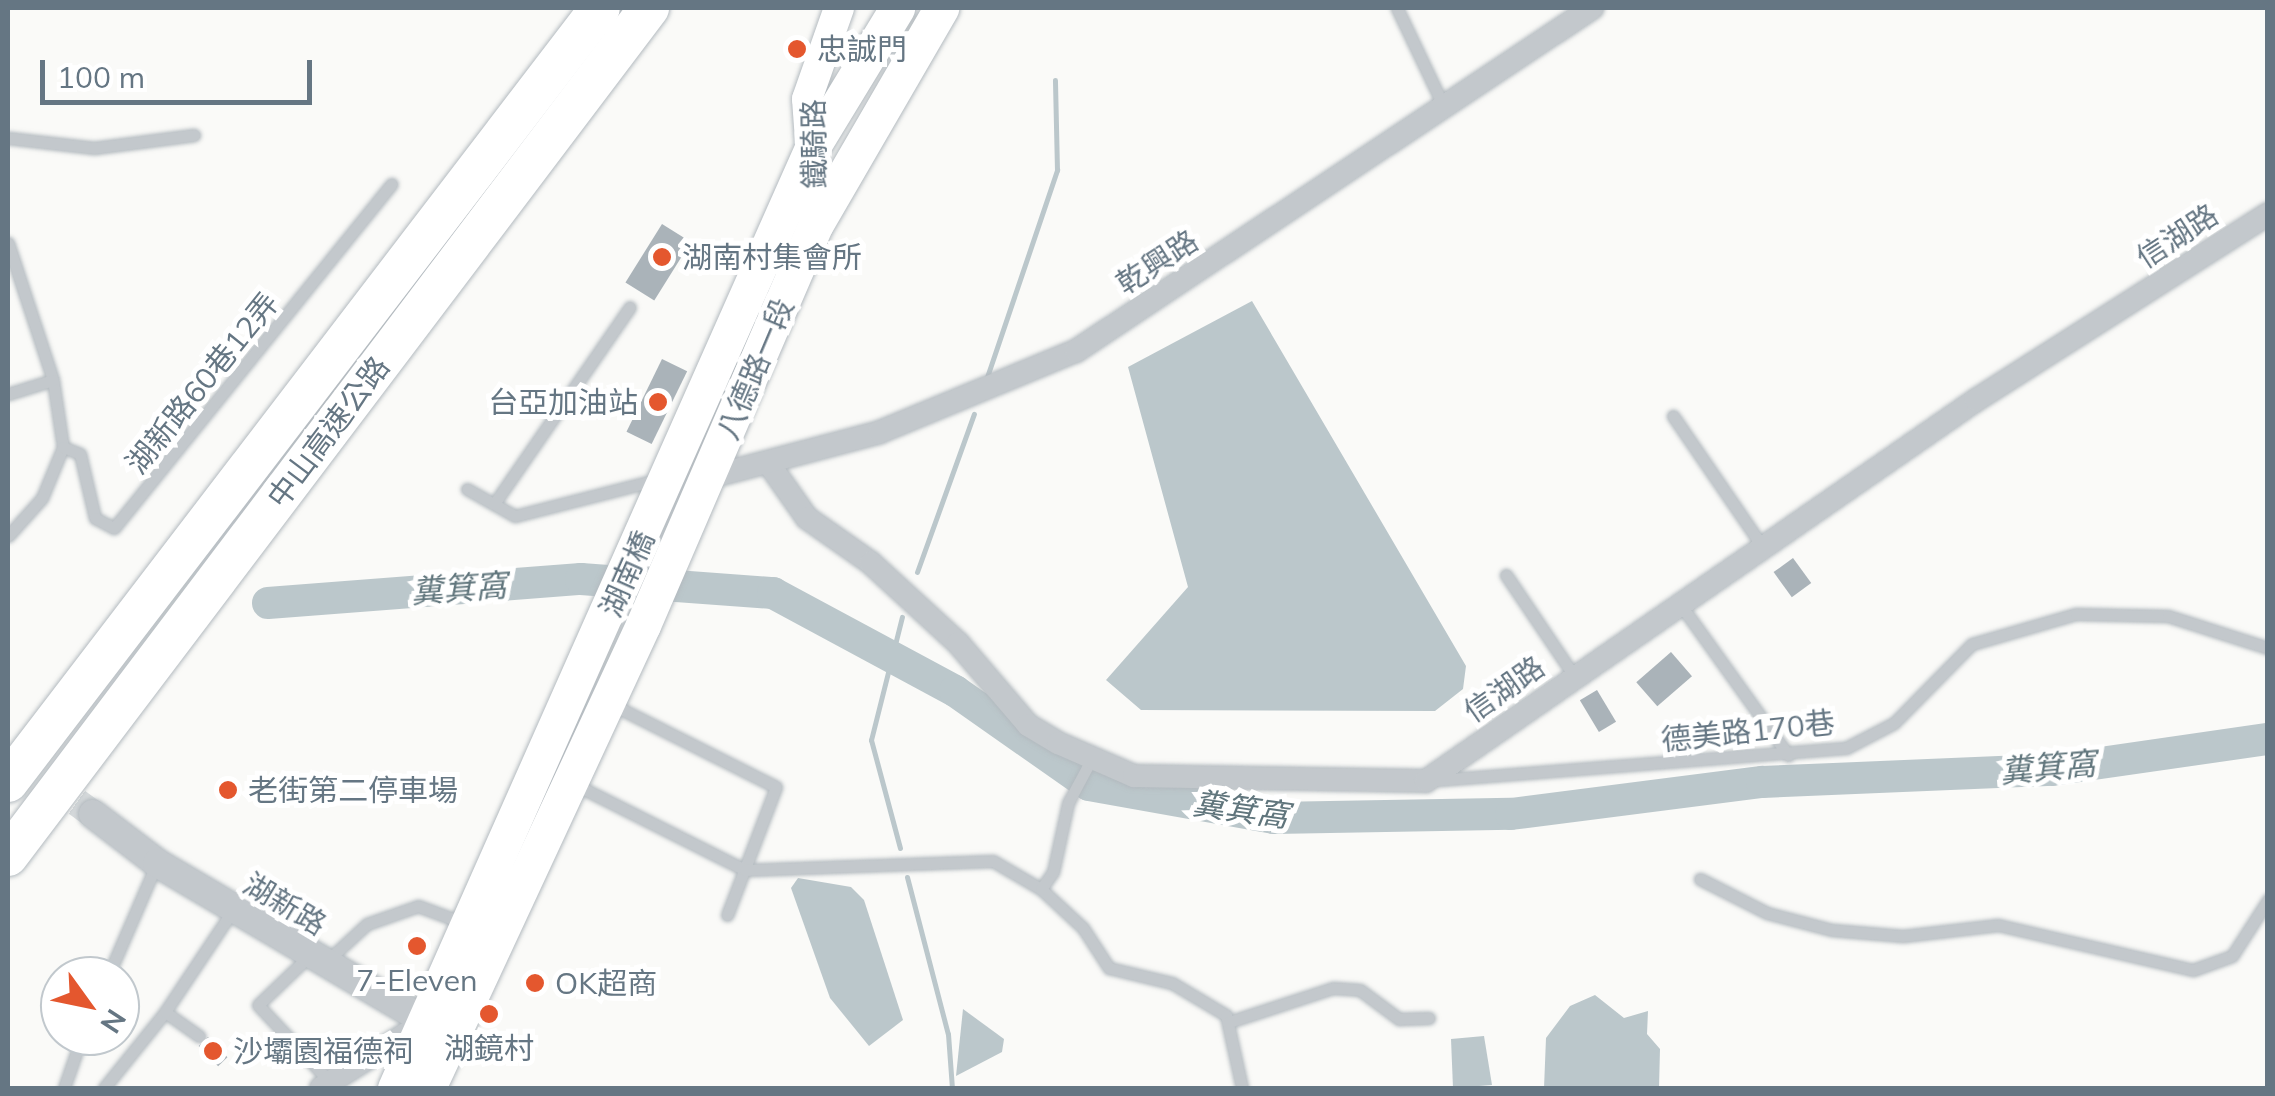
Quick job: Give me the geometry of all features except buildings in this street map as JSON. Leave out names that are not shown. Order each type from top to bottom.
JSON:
[{"type":"highway","name":"中山高速公路","points":[[8,782],[600,8]]},
{"type":"highway","name":"中山高速公路","points":[[8,856],[649,8]]},
{"type":"main road","name":"鐵騎路","points":[[816,224],[808,99],[838,8]]},
{"type":"main road","name":"八德路一段","points":[[652,518],[812,148],[897,8]]},
{"type":"main road","name":"八德路一段","points":[[688,524],[816,224],[942,8]]},
{"type":"main road","name":"湖南橋","points":[[468,925],[652,518]]},
{"type":"main road","name":"湖南橋","points":[[607,702],[688,524]]},
{"type":"main road","points":[[395,1088],[438,1029],[607,702]]},
{"type":"main road","points":[[428,1088],[438,1029],[468,925]]},
{"type":"street","name":"乾興路","points":[[710,477],[769,464],[987,393],[1076,351],[1592,8]]},
{"type":"street","name":"信湖路","points":[[1426,781],[1678,602],[2268,214]]},
{"type":"street","points":[[769,464],[807,518],[871,563],[958,643],[1028,725],[1089,766],[1134,776],[1200,781],[1426,781]]},
{"type":"street","name":"湖新路","points":[[93,814],[157,864],[315,961],[438,1029]]},
{"type":"street","points":[[325,1085],[438,1029]]},
{"type":"lane","points":[[1397,8],[1444,107]]},
{"type":"lane","points":[[8,138],[94,148],[194,135]]},
{"type":"lane","name":"湖新路60巷12弄","points":[[62,447],[80,454],[95,518],[114,528],[392,184]]},
{"type":"lane","points":[[8,244],[52,380],[62,447],[42,498],[8,536]]},
{"type":"lane","points":[[494,504],[630,307]]},
{"type":"lane","points":[[8,394],[52,380]]},
{"type":"lane","points":[[1672,416],[1762,546]]},
{"type":"lane","points":[[467,490],[515,516],[670,476]]},
{"type":"lane","points":[[1506,575],[1574,676]]},
{"type":"lane","points":[[1678,602],[1788,755]]},
{"type":"lane","name":"德美路170巷","points":[[1426,781],[1846,748],[1894,724],[1972,644],[2076,614],[2168,616],[2268,648]]},
{"type":"lane","points":[[607,702],[776,787],[727,915]]},
{"type":"lane","points":[[1041,889],[1053,872],[1068,804],[1089,766]]},
{"type":"lane","points":[[568,781],[745,870],[994,861],[1041,889],[1083,928],[1109,968],[1172,983],[1229,1022],[1242,1088]]},
{"type":"lane","points":[[117,956],[157,864]]},
{"type":"lane","points":[[1700,879],[1767,913],[1832,930],[1903,936],[1998,925],[2192,970],[2232,956],[2268,900]]},
{"type":"lane","points":[[325,1085],[258,1004],[367,924],[418,906],[468,925]]},
{"type":"lane","points":[[104,1088],[165,1012],[233,910]]},
{"type":"lane","points":[[1229,1022],[1332,988],[1360,990],[1399,1019],[1429,1018]]},
{"type":"lane","points":[[165,1012],[199,1036]]},
{"type":"lane","points":[[64,1088],[75,1056]]},
{"type":"shaded area","points":[[1252,301],[1466,666],[1463,689],[1435,711],[1141,710],[1106,680],[1188,587],[1128,367]]},
{"type":"shaded area","points":[[798,878],[851,887],[864,900],[903,1020],[869,1046],[830,998],[791,888]]},
{"type":"shaded area","points":[[1595,995],[1624,1018],[1648,1011],[1647,1034],[1660,1049],[1659,1088],[1544,1088],[1546,1038],[1570,1006]]},
{"type":"shaded area","points":[[963,1009],[1004,1039],[1002,1052],[956,1076]]},
{"type":"shaded area","points":[[1484,1036],[1492,1085],[1453,1088],[1451,1039]]},
{"type":"waterway","points":[[987,377],[1057,170],[1055,80]]},
{"type":"waterway","points":[[917,572],[974,414]]},
{"type":"waterway","name":"糞箕窩","points":[[268,603],[581,579],[773,593],[955,691],[1089,785],[1274,818],[1511,814],[1762,782],[2052,770],[2268,739]]},
{"type":"waterway","points":[[900,848],[871,740],[902,617]]},
{"type":"waterway","points":[[907,877],[948,1034],[952,1088]]},
{"type":"tunnel","points":[[9,753],[93,814]]},
{"type":"place","name":"忠誠門","points":[[797,49]]},
{"type":"place","name":"湖南村集會所","points":[[662,257]]},
{"type":"place","name":"台亞加油站","points":[[658,402]]},
{"type":"place","name":"老街第二停車場","points":[[228,790]]},
{"type":"place","name":"7-Eleven","points":[[417,946]]},
{"type":"place","name":"OK超商","points":[[535,983]]},
{"type":"place","name":"湖鏡村","points":[[489,1014]]},
{"type":"place","name":"沙壩園福德祠","points":[[213,1051]]}]
